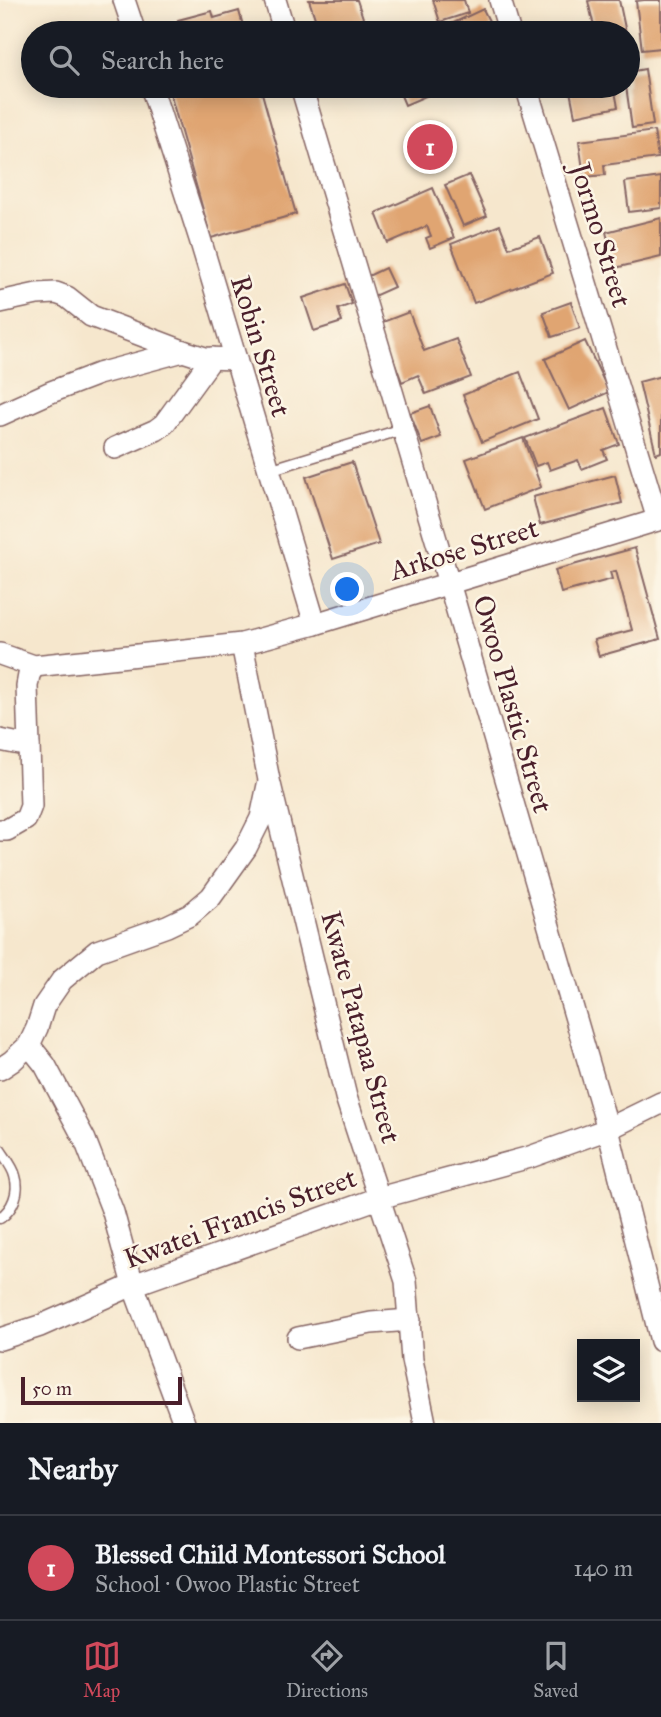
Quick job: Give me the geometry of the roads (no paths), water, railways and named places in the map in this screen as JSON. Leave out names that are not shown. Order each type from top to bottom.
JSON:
[{"type":"street","points":[[124,0],[131,21]]},
{"type":"street","points":[[275,0],[281,21]]},
{"type":"street","points":[[500,0],[506,21]]},
{"type":"street","name":"Robin Street","points":[[155,98],[315,624]]},
{"type":"street","name":"Owoo Plastic Street","points":[[305,98],[608,1129],[661,1341]]},
{"type":"street","name":"Jormo Street","points":[[530,98],[660,520]]},
{"type":"street","points":[[0,302],[56,293],[67,297],[91,316],[183,351],[205,358],[236,359]]},
{"type":"street","points":[[0,415],[98,374],[183,351]]},
{"type":"street","points":[[115,448],[164,424],[212,358]]},
{"type":"street","name":"Arkose Street","points":[[34,666],[242,644],[660,520]]},
{"type":"street","name":"Kwate Patapaa Street","points":[[242,644],[269,779],[346,1097],[406,1281],[412,1360],[425,1423]]},
{"type":"street","points":[[0,654],[34,666],[27,686],[31,806],[26,819],[7,830],[0,830]]},
{"type":"street","points":[[0,740],[29,746]]},
{"type":"street","points":[[0,1069],[29,1045],[44,1006],[62,980],[97,951],[167,926],[190,915],[212,897],[246,848],[261,818],[269,779]]},
{"type":"street","points":[[29,1045],[44,1065],[85,1140],[113,1212],[133,1286],[184,1423]]},
{"type":"street","name":"Kwatei Francis Street","points":[[0,1339],[40,1326],[133,1286],[379,1198],[530,1157],[608,1129],[661,1103]]},
{"type":"street","points":[[298,1338],[371,1323],[410,1320]]},
{"type":"lane","points":[[269,470],[403,429]]},
{"type":"lane","points":[[0,1150],[16,1177],[16,1200],[0,1218]]},
{"type":"place","name":"Blessed Child Montessori School","points":[[430,147]]}]
